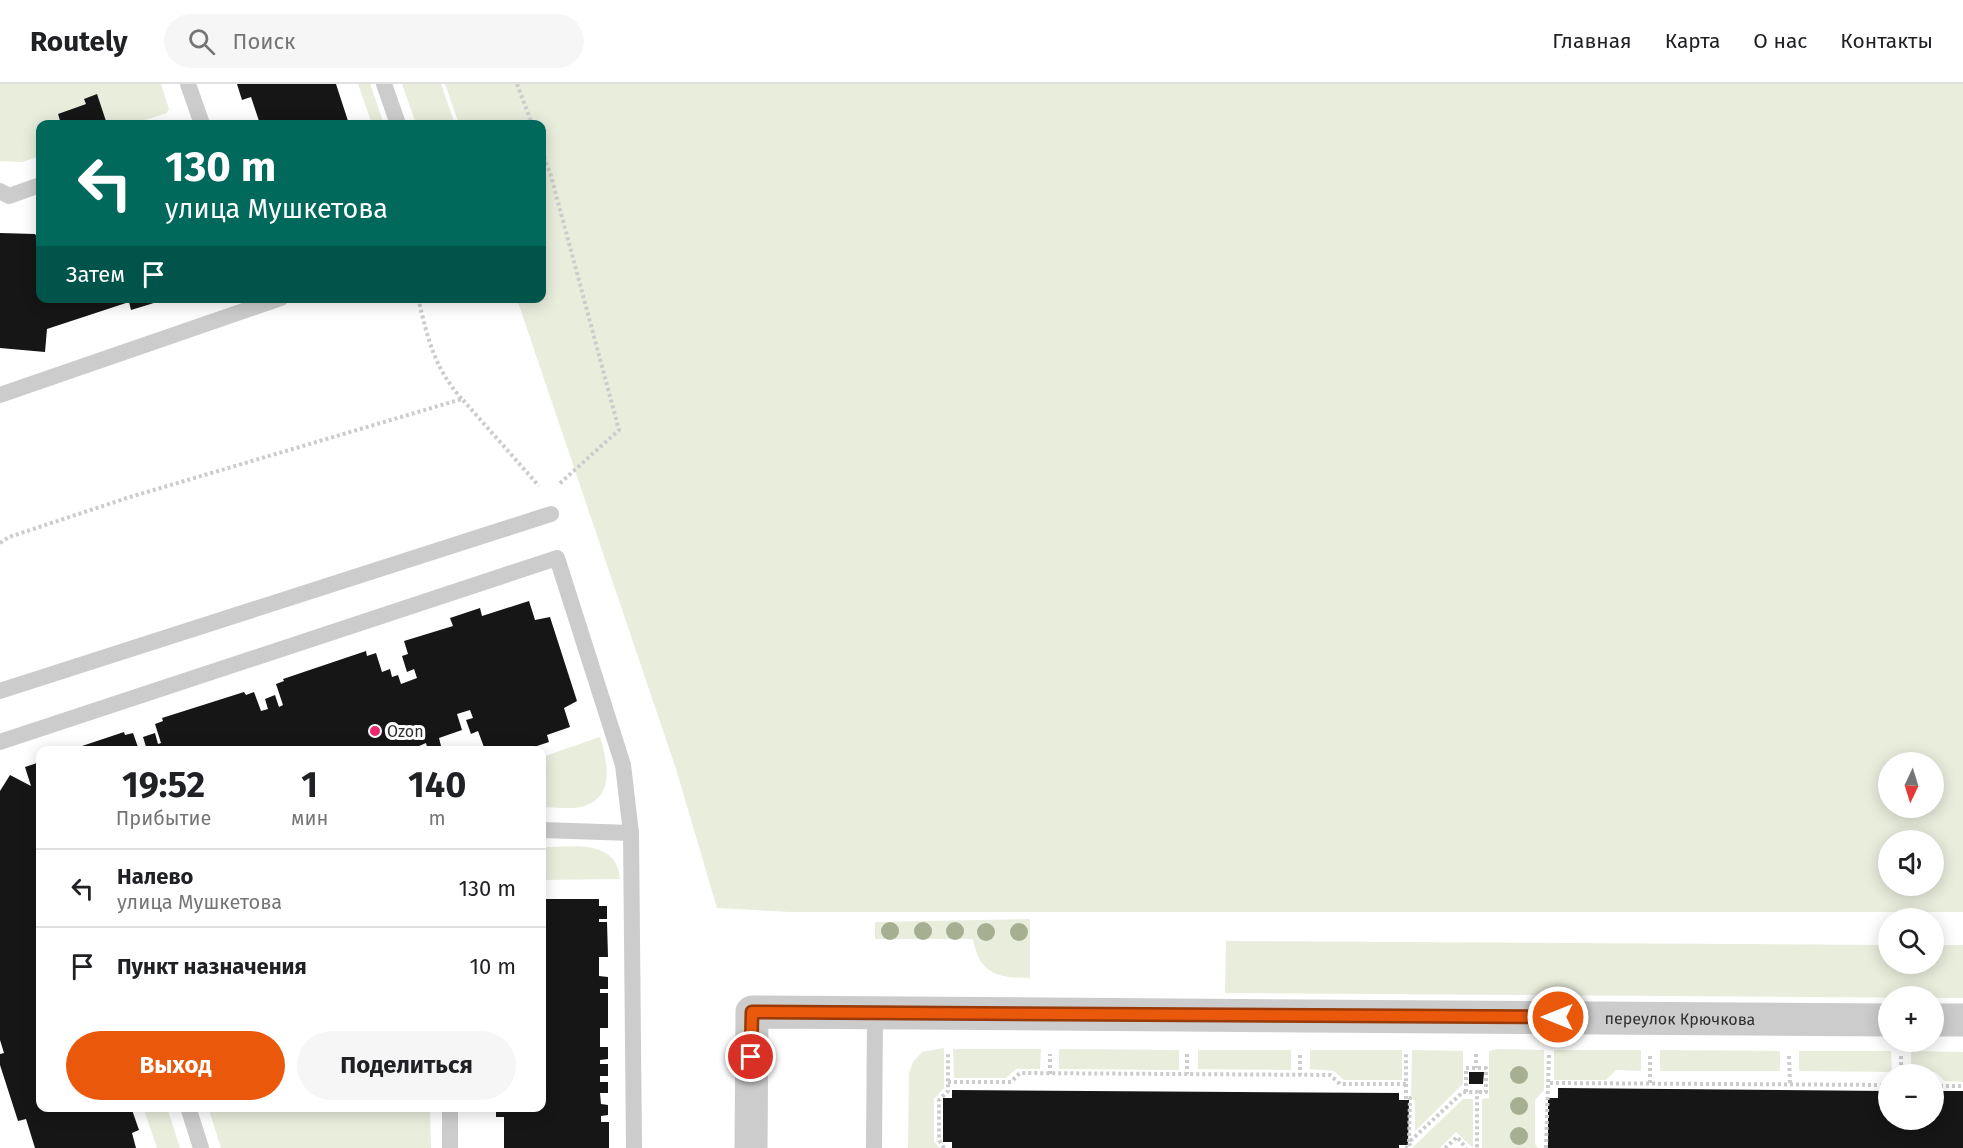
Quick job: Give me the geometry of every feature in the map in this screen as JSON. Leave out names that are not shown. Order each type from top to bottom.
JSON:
[{"type":"street","name":"переулок Крючкова","points":[[751,1148],[752,1012],[1878,1033]]},
{"type":"street","points":[[1944,1020],[1963,1020]]},
{"type":"lane","points":[[188,84],[201,120]]},
{"type":"lane","points":[[384,84],[397,120]]},
{"type":"lane","points":[[0,191],[9,196],[36,186]]},
{"type":"lane","points":[[0,395],[267,303]]},
{"type":"lane","points":[[0,691],[551,514]]},
{"type":"lane","points":[[0,742],[557,558],[623,765],[631,832],[634,1148]]},
{"type":"lane","points":[[546,830],[631,832]]},
{"type":"lane","points":[[874,1148],[875,1013]]},
{"type":"lane","points":[[190,1112],[201,1148]]},
{"type":"lane","points":[[450,1112],[450,1148]]},
{"type":"path","points":[[517,84],[530,120]]},
{"type":"path","points":[[546,162],[619,430],[548,495]]},
{"type":"path","points":[[419,303],[432,352],[444,380],[548,495],[551,514]]},
{"type":"path","points":[[0,543],[9,537],[130,497],[462,399]]},
{"type":"path","points":[[944,1148],[939,1140],[939,1100],[948,1091],[948,1044]]},
{"type":"path","points":[[1050,1044],[1050,1074]]},
{"type":"path","points":[[1187,1044],[1187,1074]]},
{"type":"path","points":[[1300,1045],[1300,1075]]},
{"type":"path","points":[[1405,1148],[1410,1147],[1410,1098],[1406,1099],[1406,1045]]},
{"type":"path","points":[[1546,1148],[1546,1095],[1550,1083],[1549,1045]]},
{"type":"path","points":[[1650,1046],[1650,1084]]},
{"type":"path","points":[[1789,1046],[1790,1085]]},
{"type":"path","points":[[1410,1142],[1463,1092],[1466,1092],[1486,1092],[1486,1068],[1466,1068],[1466,1092]]},
{"type":"path","points":[[948,1082],[1011,1082],[1020,1073],[1330,1075],[1340,1084],[1406,1084]]},
{"type":"path","points":[[1550,1083],[1878,1085]]},
{"type":"path","points":[[1944,1086],[1963,1086]]},
{"type":"path","points":[[1477,1092],[1477,1148]]},
{"type":"path","points":[[1444,1148],[1457,1137],[1466,1148]]},
{"type":"green space","points":[[0,84],[161,84],[169,109],[167,113],[145,120],[106,120],[96,95],[85,99],[86,104],[58,114],[60,120],[36,120],[36,157],[23,162],[0,161]]},
{"type":"green space","points":[[358,84],[370,84],[383,120],[371,120]]},
{"type":"green space","points":[[402,84],[441,84],[454,120],[415,120]]},
{"type":"green space","points":[[445,84],[1963,84],[1963,912],[1944,912],[1944,908],[1878,908],[1878,912],[790,912],[717,908],[676,769],[518,303],[546,303],[546,120],[458,120]]},
{"type":"green space","points":[[600,737],[607,777],[601,794],[584,806],[546,807],[546,756]]},
{"type":"green space","points":[[579,846],[602,851],[611,857],[617,866],[620,879],[546,880],[546,847]]},
{"type":"green space","points":[[1030,919],[1030,978],[1008,977],[992,972],[980,960],[973,939],[875,939],[875,922]]},
{"type":"green space","points":[[1226,941],[1878,945],[1878,974],[1944,974],[1944,945],[1963,945],[1963,998],[1944,998],[1944,986],[1878,986],[1878,997],[1225,993]]},
{"type":"green space","points":[[944,1048],[944,1088],[934,1099],[934,1142],[940,1148],[908,1148],[909,1073],[913,1062],[922,1052]]},
{"type":"green space","points":[[953,1049],[1041,1049],[1040,1069],[1016,1069],[1006,1078],[954,1078]]},
{"type":"green space","points":[[1059,1049],[1179,1050],[1179,1070],[1059,1069]]},
{"type":"green space","points":[[1497,1049],[1544,1050],[1544,1090],[1535,1100],[1535,1144],[1538,1148],[1482,1148],[1482,1099],[1489,1098],[1489,1051]]},
{"type":"green space","points":[[1198,1050],[1291,1050],[1291,1070],[1198,1069]]},
{"type":"green space","points":[[1310,1050],[1402,1050],[1402,1080],[1344,1080],[1334,1071],[1310,1069]]},
{"type":"green space","points":[[1412,1050],[1463,1051],[1463,1084],[1415,1131],[1415,1101],[1411,1096]]},
{"type":"green space","points":[[1554,1050],[1641,1050],[1641,1071],[1616,1070],[1606,1080],[1554,1080]]},
{"type":"green space","points":[[1660,1050],[1780,1051],[1780,1071],[1660,1071]]},
{"type":"green space","points":[[1799,1051],[1891,1052],[1892,1064],[1878,1064],[1878,1072],[1799,1071]]},
{"type":"green space","points":[[1911,1052],[1963,1052],[1963,1082],[1944,1080],[1944,1064],[1911,1064]]},
{"type":"green space","points":[[1463,1099],[1473,1099],[1473,1148],[1456,1132],[1440,1148],[1412,1148]]},
{"type":"green space","points":[[145,1112],[169,1112],[180,1148],[157,1148]]},
{"type":"green space","points":[[210,1112],[430,1112],[431,1148],[221,1148]]},
{"type":"building","points":[[237,84],[336,84],[348,120],[259,120],[251,97],[242,100]]},
{"type":"building","points":[[97,94],[106,120],[60,120],[58,114],[86,104],[84,99]]},
{"type":"building","points":[[0,233],[36,236],[36,303],[126,303],[47,329],[45,352],[0,348]]},
{"type":"building","points":[[129,303],[154,303],[131,310]]},
{"type":"building","points":[[529,601],[535,620],[550,617],[577,701],[564,708],[570,727],[547,735],[549,742],[537,746],[484,746],[478,731],[471,734],[466,720],[473,718],[470,710],[457,714],[462,730],[439,738],[441,746],[427,746],[426,743],[419,746],[146,746],[143,737],[155,733],[158,744],[161,743],[155,724],[163,721],[162,718],[244,692],[246,695],[254,692],[261,711],[268,709],[265,699],[275,695],[279,707],[283,705],[276,684],[284,681],[283,679],[366,651],[367,656],[376,653],[382,672],[390,669],[392,677],[398,675],[401,684],[417,678],[414,669],[407,672],[402,656],[408,654],[404,641],[453,626],[450,618],[480,608],[482,616]]},
{"type":"building","points":[[124,732],[125,735],[133,733],[138,746],[82,746]]},
{"type":"building","points":[[36,763],[36,1112],[133,1112],[139,1130],[132,1133],[136,1148],[35,1148],[26,1119],[18,1121],[0,1065],[0,1054],[4,1053],[0,1040],[0,791],[10,775],[31,786],[25,767]]},
{"type":"building","points":[[546,899],[599,899],[599,906],[607,906],[607,919],[599,919],[599,922],[607,922],[608,957],[599,957],[599,976],[608,977],[608,989],[600,989],[600,993],[608,993],[608,1028],[600,1028],[600,1047],[608,1047],[608,1059],[600,1060],[600,1064],[608,1064],[608,1076],[600,1076],[600,1082],[608,1082],[608,1093],[600,1093],[601,1104],[608,1105],[608,1115],[601,1116],[601,1122],[609,1122],[609,1148],[504,1148],[504,1117],[496,1117],[496,1112],[546,1112]]},
{"type":"building","points":[[1469,1072],[1484,1072],[1483,1084],[1469,1084]]},
{"type":"building","points":[[1558,1088],[1878,1091],[1878,1130],[1944,1130],[1944,1091],[1963,1091],[1963,1148],[1548,1148],[1548,1098],[1558,1098]]},
{"type":"building","points":[[952,1090],[1399,1093],[1399,1100],[1409,1100],[1408,1145],[1399,1145],[1399,1148],[952,1148],[952,1142],[943,1142],[943,1098],[952,1098]]},
{"type":"place","name":"Ozon","points":[[375,731]]},
{"type":"route","points":[[751,1057],[752,1012],[1558,1017]]}]
